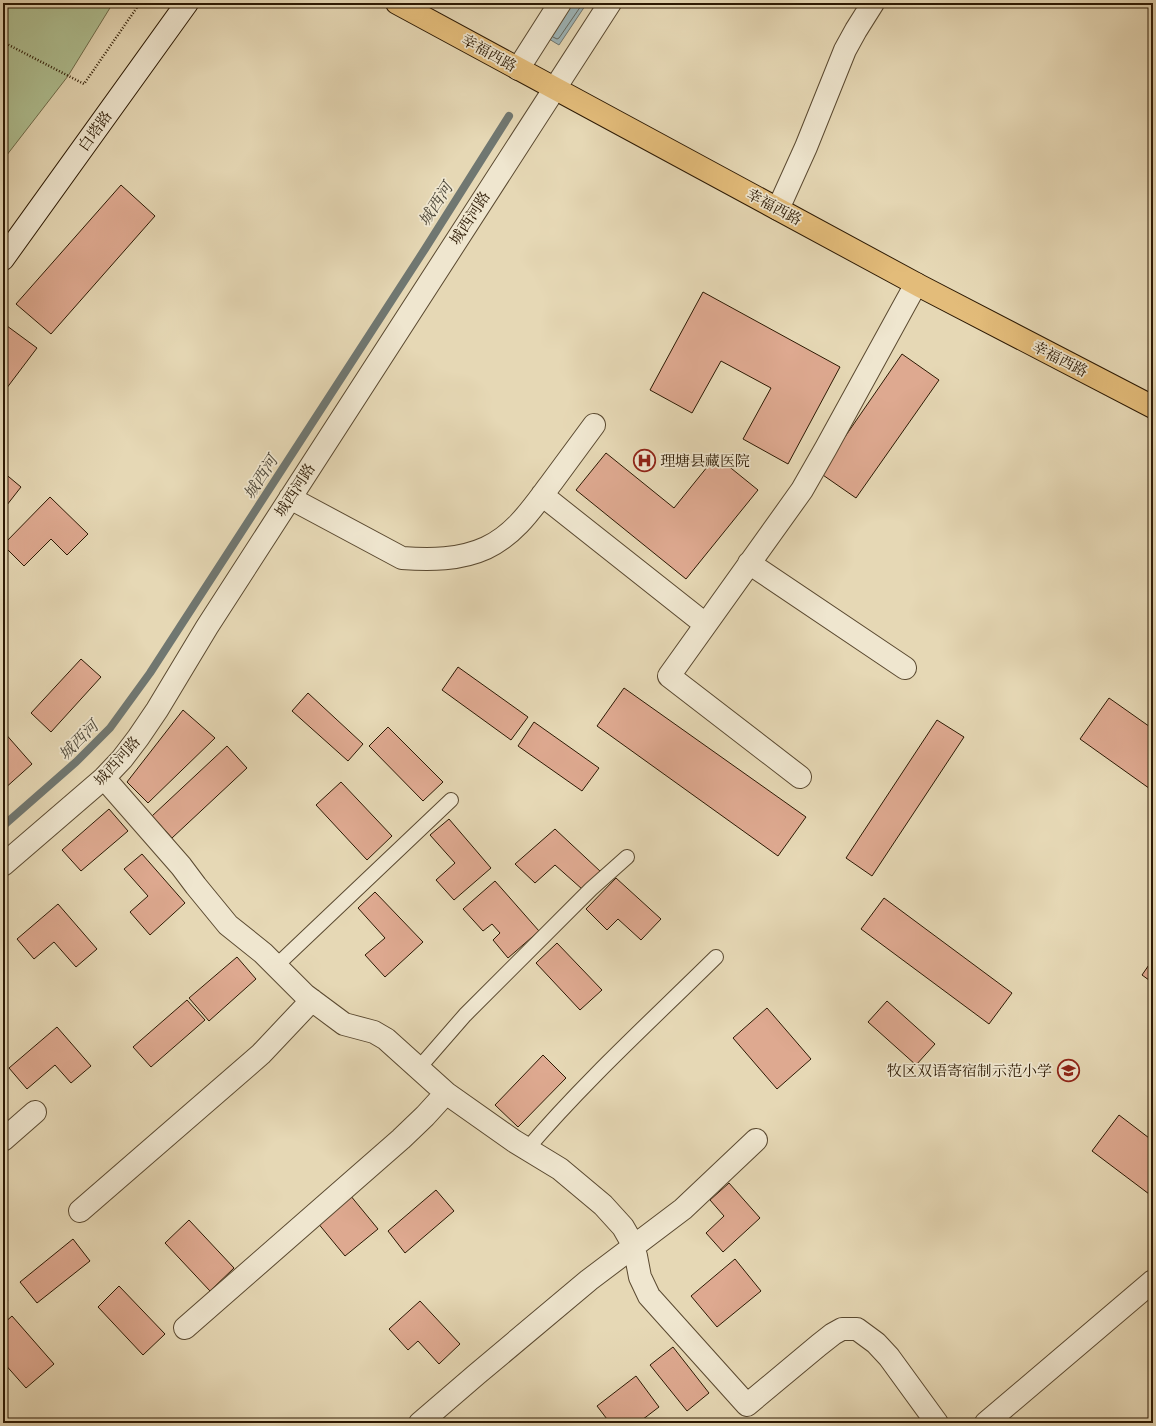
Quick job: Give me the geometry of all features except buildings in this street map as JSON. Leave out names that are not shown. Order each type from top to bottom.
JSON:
[{"type":"main road","name":"幸福西路","points":[[397,3],[916,284],[1153,407]]},
{"type":"street","name":"白塔路","points":[[3,259],[187,3]]},
{"type":"street","points":[[518,69],[560,3]]},
{"type":"street","name":"城西河路","points":[[3,865],[104,778],[130,748],[153,716],[207,626],[610,3]]},
{"type":"street","points":[[778,209],[809,140],[846,50],[856,30],[873,3]]},
{"type":"street","points":[[800,777],[669,676],[802,490],[916,284]]},
{"type":"street","points":[[290,498],[402,558],[453,558],[486,548],[509,533],[525,518],[594,425]]},
{"type":"street","points":[[542,495],[705,624]]},
{"type":"street","points":[[749,563],[905,668]]},
{"type":"street","points":[[104,778],[181,866],[228,925],[251,943],[312,1000],[344,1024],[374,1032],[386,1039],[418,1069],[446,1092],[527,1149],[560,1169],[603,1205],[623,1227],[633,1247],[640,1277],[649,1296],[747,1405],[818,1344],[842,1329],[857,1329],[876,1343],[889,1357],[937,1423]]},
{"type":"street","points":[[80,1211],[261,1054],[312,1000]]},
{"type":"street","points":[[186,1328],[395,1144],[425,1116],[446,1092]]},
{"type":"street","points":[[3,1140],[35,1112]]},
{"type":"street","points":[[420,1423],[476,1374],[589,1280],[683,1209],[756,1140]]},
{"type":"street","points":[[986,1423],[1153,1281]]},
{"type":"lane","points":[[276,966],[451,800]]},
{"type":"lane","points":[[418,1069],[465,1015],[591,889],[628,857]]},
{"type":"lane","points":[[527,1149],[600,1070],[716,957]]},
{"type":"path","points":[[3,42],[84,84],[140,3]]},
{"type":"green space","points":[[3,3],[113,3],[68,76],[3,160]]},
{"type":"water","points":[[566,3],[587,3],[559,45],[544,36]]},
{"type":"waterway","name":"城西河","points":[[3,826],[76,762],[110,728],[150,673],[425,249],[509,116]]},
{"type":"place","name":"理塘县藏医院","points":[[645,461]]},
{"type":"place","name":"牧区双语寄宿制示范小学","points":[[1068,1071]]}]
